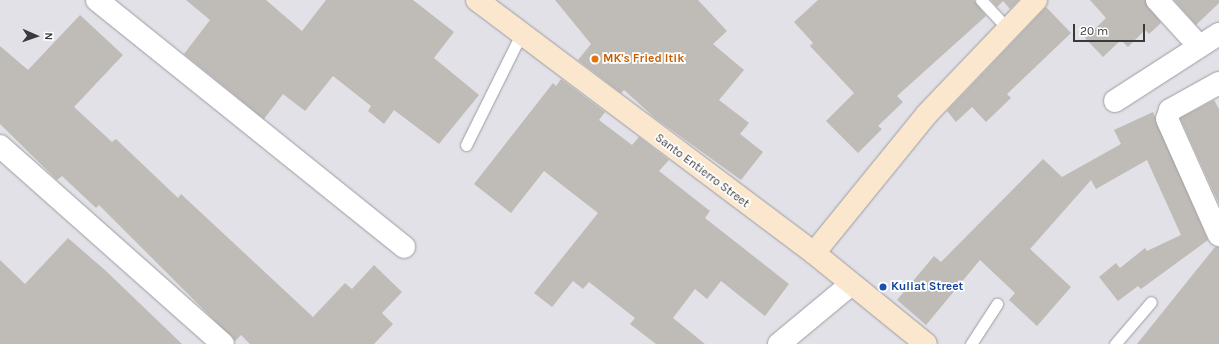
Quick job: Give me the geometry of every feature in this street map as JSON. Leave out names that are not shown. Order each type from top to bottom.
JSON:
[{"type":"main road","name":"Santo Entierro Street","points":[[477,0],[814,253],[850,285],[926,344]]},
{"type":"main road","points":[[814,253],[927,114],[1007,28],[1036,0]]},
{"type":"street","points":[[97,0],[404,248]]},
{"type":"street","points":[[1157,0],[1199,46]]},
{"type":"street","points":[[1116,101],[1219,34]]},
{"type":"street","points":[[1219,82],[1170,110],[1167,119],[1219,235]]},
{"type":"street","points":[[0,146],[224,344]]},
{"type":"street","points":[[779,344],[850,285]]},
{"type":"lane","points":[[981,0],[1007,28]]},
{"type":"lane","points":[[466,146],[521,34]]},
{"type":"lane","points":[[1115,344],[1150,302]]},
{"type":"lane","points":[[971,344],[997,304]]},
{"type":"building","points":[[186,0],[266,0],[302,31],[326,0],[413,0],[454,32],[434,58],[479,95],[439,144],[394,110],[384,124],[368,111],[371,106],[333,76],[305,111],[283,94],[264,119],[184,54],[210,20]]},
{"type":"building","points":[[555,0],[698,0],[727,31],[713,44],[744,70],[719,100],[749,123],[740,134],[763,152],[741,180],[655,118],[624,90],[621,93],[578,60],[591,44]]},
{"type":"building","points":[[818,0],[974,0],[986,16],[897,96],[903,102],[878,126],[882,129],[858,153],[826,121],[854,93],[810,46],[813,43],[794,22]]},
{"type":"building","points":[[991,0],[1019,0],[1010,9],[1003,1],[997,7]]},
{"type":"building","points":[[1090,0],[1145,0],[1161,23],[1149,34],[1145,30],[1128,47],[1121,40],[1103,57],[1085,38],[1106,18]]},
{"type":"building","points":[[1174,0],[1219,0],[1219,3],[1196,25]]},
{"type":"building","points":[[1046,7],[1071,33],[1007,94],[1011,98],[986,122],[972,107],[956,122],[947,111]]},
{"type":"building","points":[[80,15],[123,55],[74,107],[112,142],[116,139],[178,198],[181,194],[313,317],[345,283],[352,289],[374,265],[402,292],[382,313],[393,324],[374,344],[250,344],[241,335],[235,341],[99,205],[96,208],[62,176],[57,180],[0,124],[0,46],[28,70]]},
{"type":"building","points":[[561,79],[605,112],[599,120],[632,145],[639,137],[669,160],[659,171],[710,211],[705,218],[789,284],[765,316],[721,281],[707,299],[695,289],[673,318],[705,344],[656,344],[630,324],[635,318],[589,282],[583,289],[573,281],[552,307],[534,293],[598,213],[544,171],[511,213],[474,184],[553,83],[556,86]]},
{"type":"building","points":[[1214,100],[1219,109],[1219,204],[1180,118]]},
{"type":"building","points":[[1153,112],[1208,240],[1141,289],[1138,286],[1118,301],[1099,277],[1116,263],[1120,268],[1145,248],[1147,251],[1181,235],[1147,160],[1096,189],[1091,180],[1030,249],[1071,287],[1037,326],[1009,300],[1015,293],[980,260],[926,325],[897,300],[934,256],[941,262],[1043,159],[1062,177],[1121,144],[1114,130]]},
{"type":"building","points":[[68,238],[106,271],[182,344],[0,344],[0,260],[25,284]]},
{"type":"building","points":[[1215,247],[1219,247],[1219,344],[1137,344]]},
{"type":"place","name":"MK's Fried Itik","points":[[595,59]]},
{"type":"place","name":"Kuliat Street","points":[[883,287]]}]
